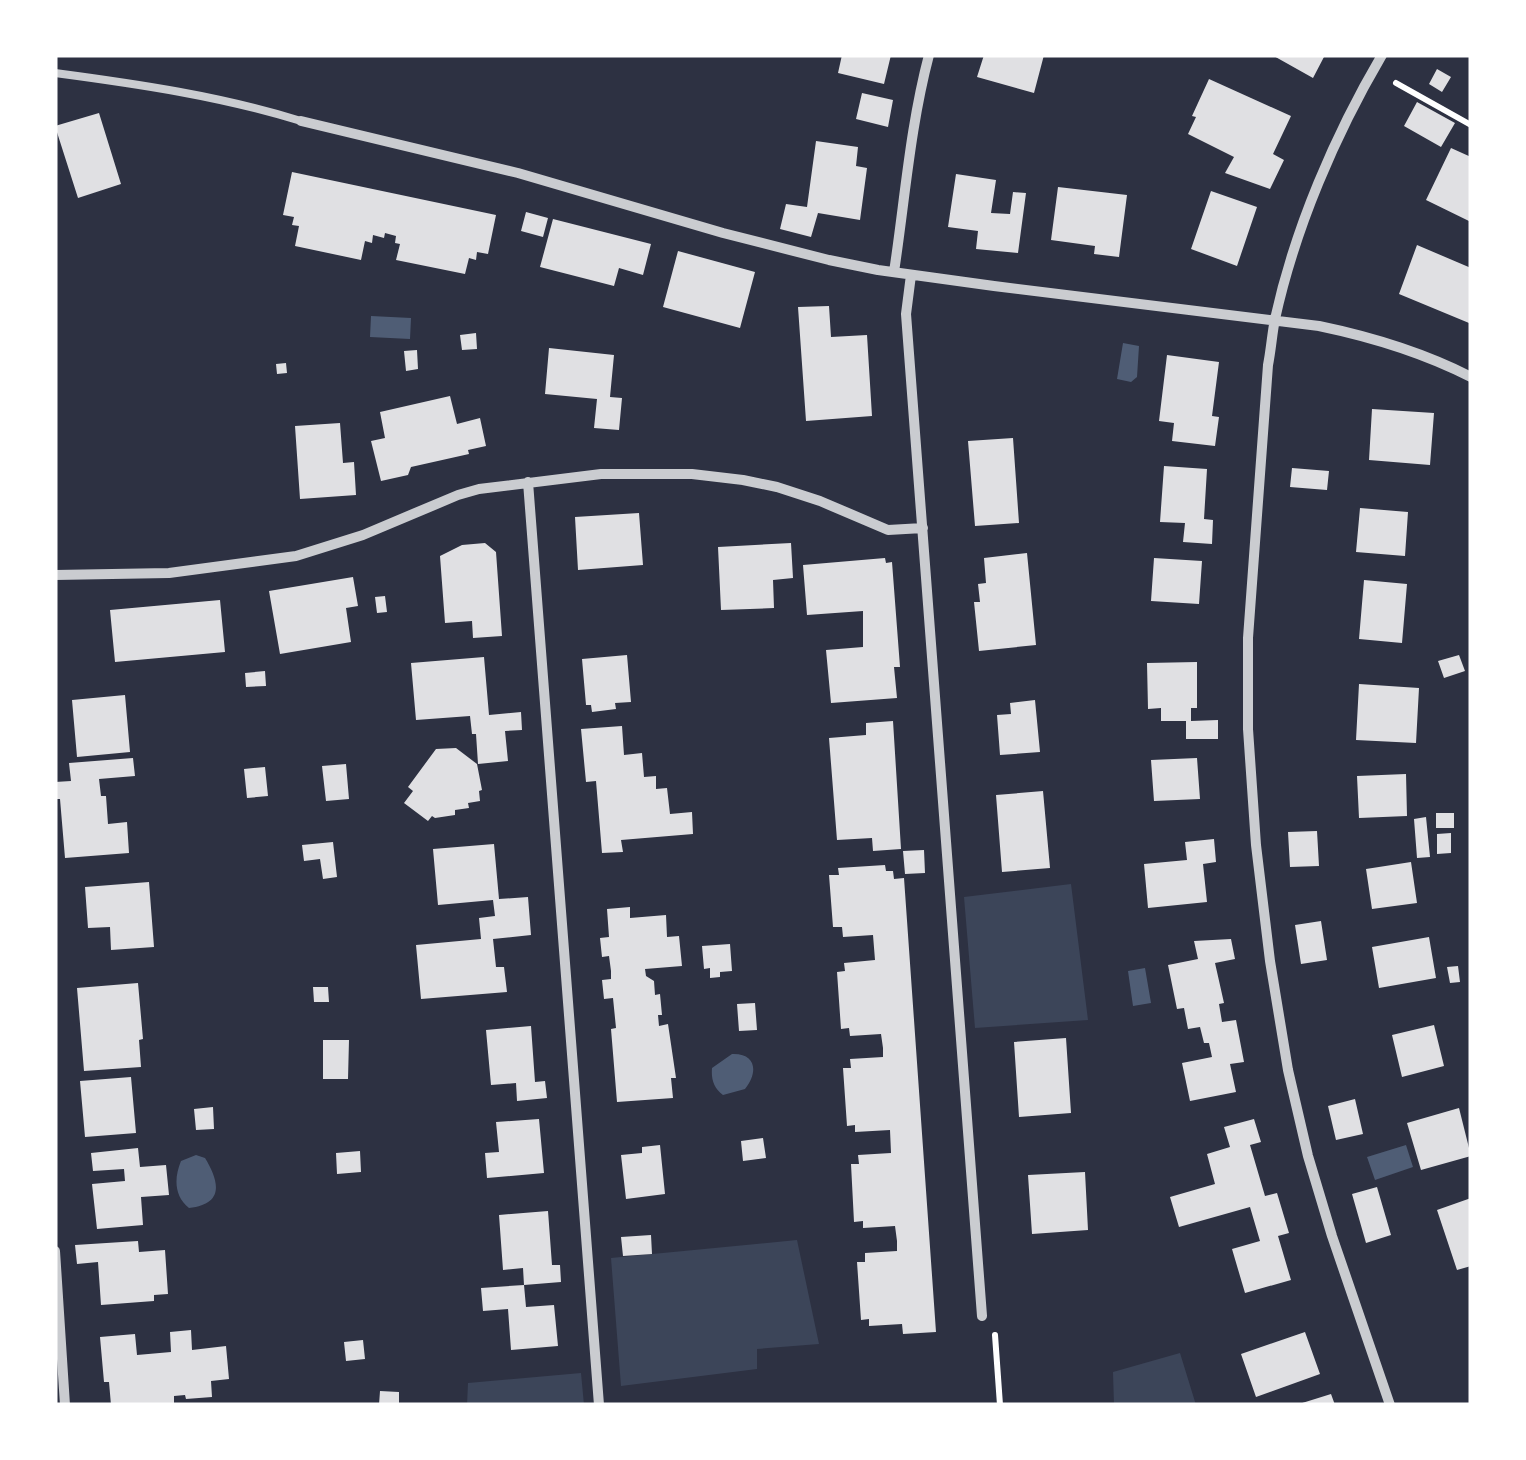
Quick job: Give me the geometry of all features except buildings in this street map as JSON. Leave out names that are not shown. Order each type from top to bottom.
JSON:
[{"type":"street","points":[[894,272],[908,157],[928,55]]},
{"type":"street","points":[[1382,55],[1333,150],[1307,215],[1274,322],[1248,632],[1248,729],[1256,845],[1288,1070],[1332,1236],[1390,1405]]},
{"type":"street","points":[[301,121],[518,173],[829,260],[912,275],[1319,326],[1371,337],[1471,377]]},
{"type":"street","points":[[912,275],[906,314],[982,1316]]},
{"type":"street","points":[[55,574],[169,573],[296,556],[363,535],[479,489],[601,474],[692,474],[744,480],[820,501],[888,530],[923,528]]},
{"type":"street","points":[[528,482],[600,1405]]},
{"type":"street","points":[[55,1251],[66,1405]]},
{"type":"lane","points":[[55,73],[167,88],[301,121]]},
{"type":"path","points":[[1396,83],[1471,126]]},
{"type":"path","points":[[995,1335],[1000,1405]]},
{"type":"shaded area","points":[[371,316],[411,318],[410,339],[370,337]]},
{"type":"shaded area","points":[[1123,343],[1139,346],[1137,377],[1131,382],[1117,379]]},
{"type":"shaded area","points":[[1071,884],[1088,1020],[975,1028],[964,897]]},
{"type":"shaded area","points":[[1145,968],[1151,1003],[1133,1006],[1128,971]]},
{"type":"shaded area","points":[[732,1054],[751,1060],[752,1077],[745,1089],[723,1095],[714,1083],[712,1068]]},
{"type":"shaded area","points":[[1406,1145],[1413,1167],[1375,1180],[1367,1157]]},
{"type":"shaded area","points":[[196,1155],[205,1158],[216,1190],[209,1202],[189,1208],[178,1192],[177,1174],[181,1161]]},
{"type":"shaded area","points":[[797,1240],[819,1344],[757,1349],[757,1369],[621,1386],[611,1258]]},
{"type":"shaded area","points":[[1180,1353],[1196,1405],[1114,1405],[1113,1372]]},
{"type":"shaded area","points":[[581,1373],[584,1405],[467,1405],[468,1383]]}]
